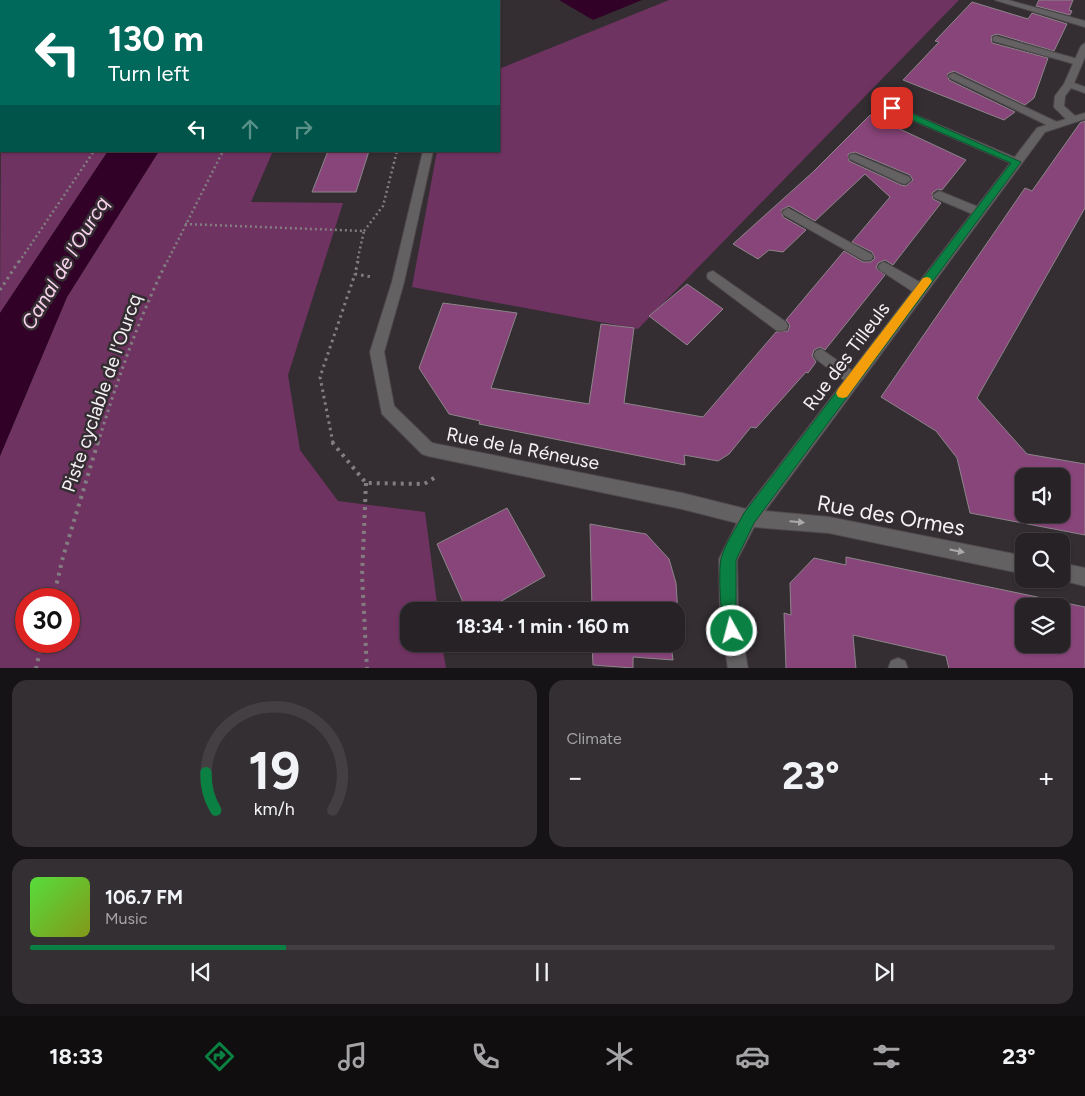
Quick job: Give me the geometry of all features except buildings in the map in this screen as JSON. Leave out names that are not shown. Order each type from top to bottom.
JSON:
[{"type":"street","points":[[999,0],[1085,24]]},
{"type":"street","points":[[996,39],[1078,62]]},
{"type":"street","points":[[1079,118],[1058,107],[1060,96],[1069,84],[1085,46]]},
{"type":"street","points":[[953,76],[1055,125]]},
{"type":"street","points":[[1069,84],[1085,90]]},
{"type":"street","points":[[892,108],[1017,162]]},
{"type":"street","name":"Rue des Tilleuls","points":[[738,668],[729,612],[728,559],[749,518],[1041,130],[1079,118]]},
{"type":"street","name":"Rue de la Réneuse","points":[[428,152],[398,282],[377,352],[387,409],[428,449],[682,501],[749,518]]},
{"type":"street","points":[[854,157],[905,180]]},
{"type":"street","points":[[939,195],[979,212]]},
{"type":"street","points":[[884,268],[920,289]]},
{"type":"street","points":[[713,276],[781,326]]},
{"type":"street","points":[[821,356],[853,379]]},
{"type":"street","name":"Rue des Ormes","points":[[749,518],[829,525],[1015,563]]},
{"type":"street","points":[[1070,574],[1085,577]]},
{"type":"lane","points":[[788,212],[867,257]]},
{"type":"path","points":[[0,290],[93,152]]},
{"type":"path","name":"Piste cyclable de l'Ourcq","points":[[56,588],[63,557],[118,379],[149,297],[222,152]]},
{"type":"path","points":[[397,152],[383,206],[364,231],[355,274],[398,282]]},
{"type":"path","points":[[185,224],[364,231]]},
{"type":"path","points":[[366,483],[362,576],[367,668]]},
{"type":"path","points":[[36,668],[39,653]]},
{"type":"shaded area","points":[[669,0],[959,0],[638,329],[412,287],[437,152],[500,152],[500,69]]},
{"type":"shaded area","points":[[1,152],[107,152],[0,313]]},
{"type":"shaded area","points":[[158,152],[273,152],[251,202],[343,203],[288,375],[300,450],[338,501],[425,512],[437,602],[400,602],[400,652],[443,652],[446,668],[0,668],[0,456],[67,297]]},
{"type":"water","points":[[559,0],[642,0],[593,20]]},
{"type":"water","name":"Canal de l'Ourcq","points":[[107,152],[158,152],[67,297],[0,456],[0,313]]},
{"type":"slow traffic","points":[[843,393],[927,281]]},
{"type":"route","points":[[732,631],[729,612],[728,559],[749,518],[1017,162],[892,108]]}]
